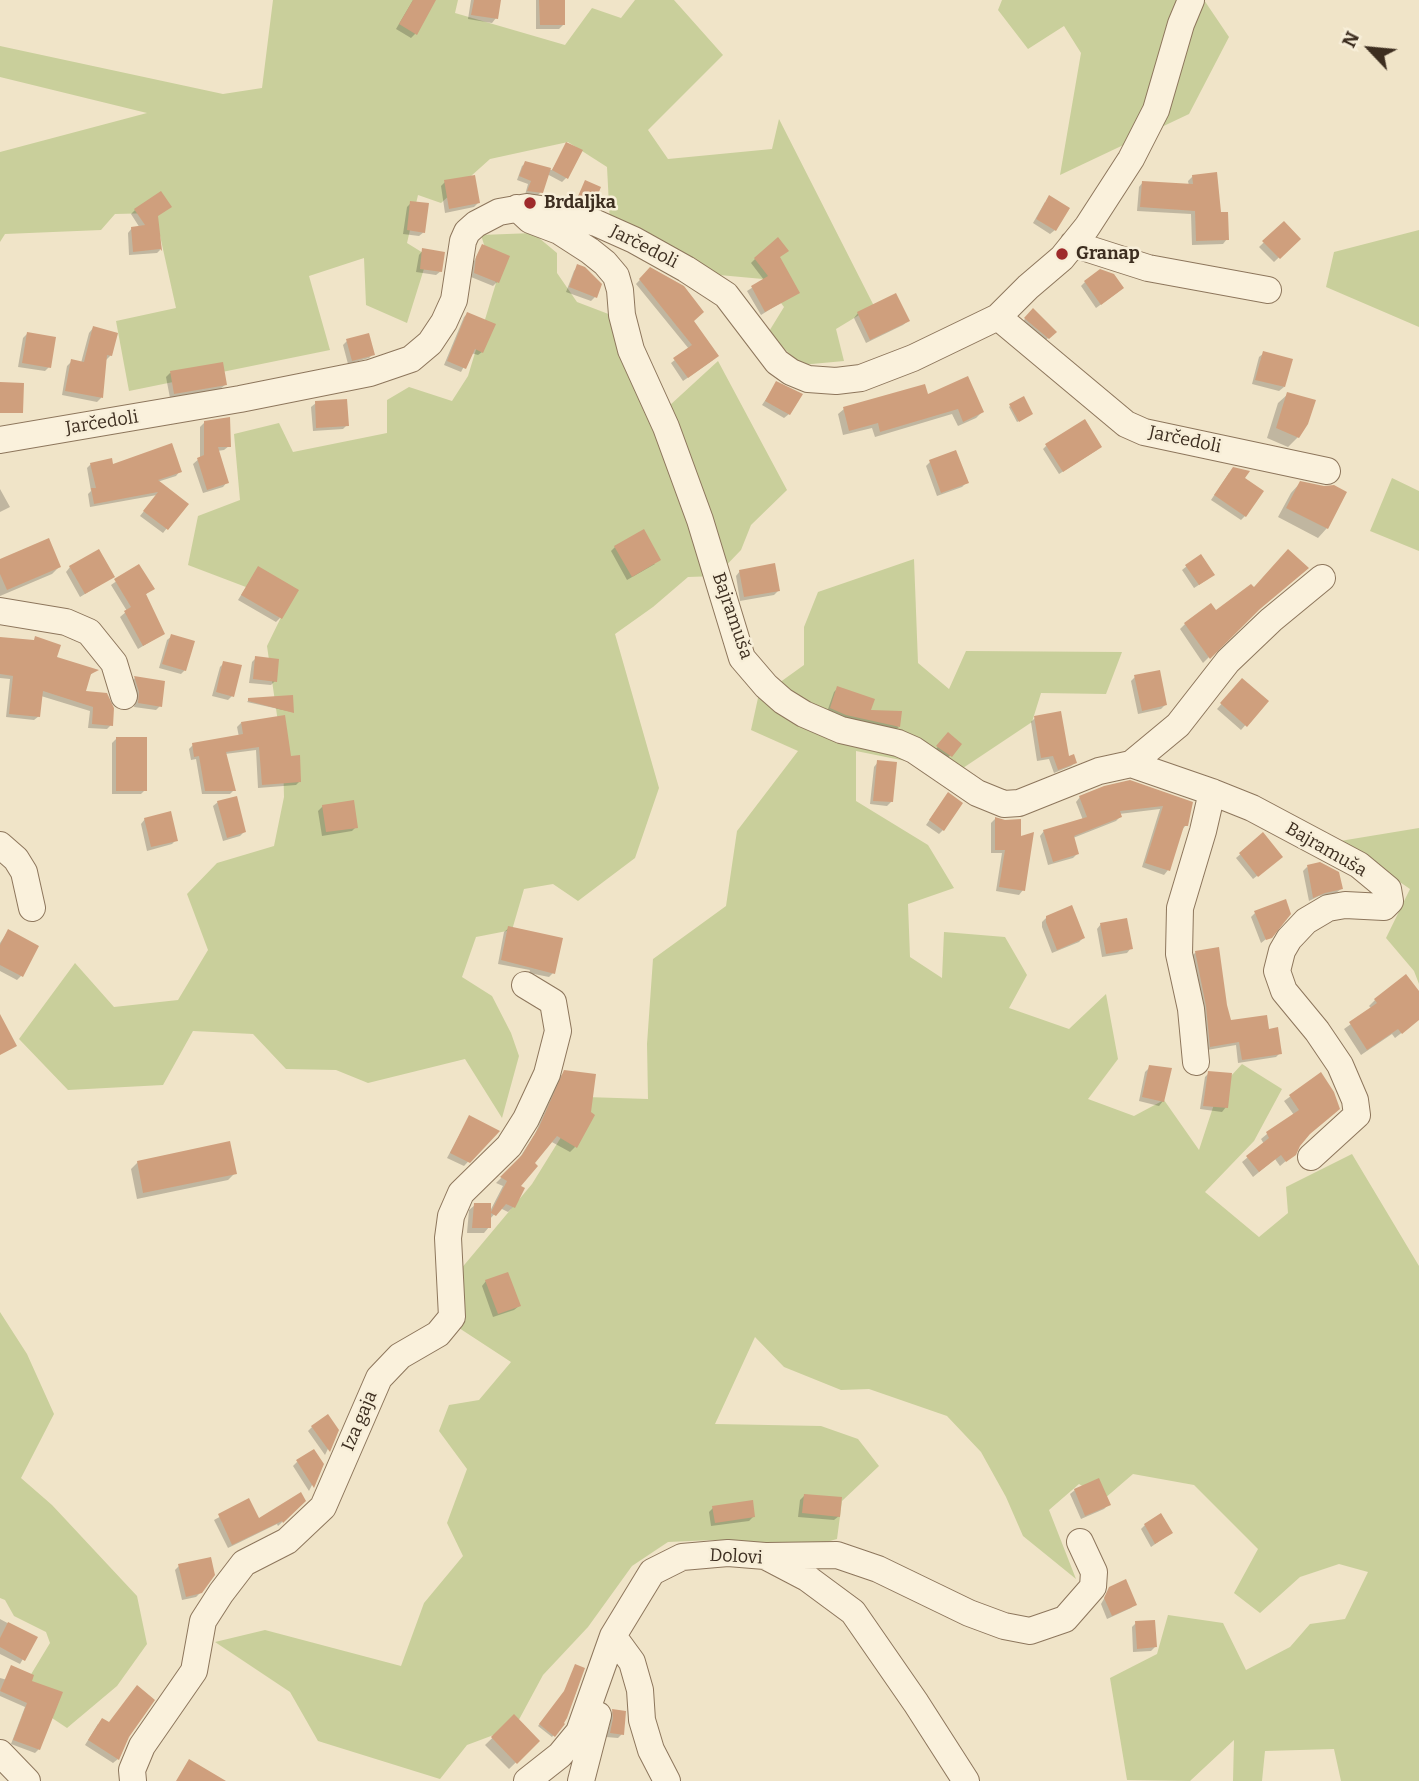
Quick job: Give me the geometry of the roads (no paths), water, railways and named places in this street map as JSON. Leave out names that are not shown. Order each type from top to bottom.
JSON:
[{"type":"street","name":"Jarčedoli","points":[[0,440],[158,415],[290,389],[370,373],[411,359],[430,343],[454,300],[463,241],[467,232],[499,212],[527,207],[555,211],[596,223],[687,269],[726,295],[777,362],[791,372],[808,379],[836,381],[861,378],[914,358],[998,317],[1027,287],[1062,258],[1087,227],[1131,159],[1156,110],[1191,0]]},
{"type":"street","name":"Bajramuša","points":[[517,208],[530,220],[559,231],[590,251],[616,276],[631,350],[666,427],[701,520],[742,658],[765,686],[804,714],[841,730],[898,743],[914,750],[976,793],[1004,804],[1019,803],[1099,771],[1131,764],[1178,725],[1228,661],[1271,620],[1322,578]]},
{"type":"street","points":[[1073,244],[1148,268],[1268,290]]},
{"type":"street","name":"Jarčedoli","points":[[998,317],[1126,424],[1144,432],[1327,471]]},
{"type":"street","points":[[0,611],[66,622],[89,632],[114,663],[124,696]]},
{"type":"street","name":"Bajramuša","points":[[1131,764],[1252,808],[1359,865],[1388,889],[1391,895],[1390,901],[1384,907],[1345,905],[1328,908],[1306,921],[1282,951],[1277,971],[1284,991],[1317,1031],[1340,1065],[1356,1107],[1357,1115],[1311,1157]]},
{"type":"street","points":[[1196,1062],[1191,1009],[1179,954],[1180,908],[1212,792]]},
{"type":"street","points":[[0,845],[16,859],[24,873],[32,908]]},
{"type":"street","name":"Iza gaja","points":[[133,1781],[132,1770],[142,1746],[194,1671],[203,1621],[221,1593],[244,1563],[286,1541],[323,1507],[379,1378],[400,1356],[438,1334],[452,1317],[448,1238],[451,1216],[461,1193],[509,1146],[526,1119],[547,1074],[558,1031],[553,1002],[525,985]]},
{"type":"street","points":[[765,1556],[837,1555],[878,1569],[970,1613],[1004,1626],[1030,1631],[1065,1619],[1093,1587],[1094,1573],[1080,1542]]},
{"type":"street","name":"Dolovi","points":[[527,1781],[560,1755],[579,1732],[613,1636],[652,1572],[682,1557],[728,1553],[765,1556],[807,1578],[853,1612],[966,1781]]},
{"type":"street","points":[[613,1636],[632,1662],[640,1690],[642,1720],[651,1749],[667,1781]]},
{"type":"street","points":[[581,1781],[601,1702],[614,1678],[632,1662]]},
{"type":"street","points":[[0,1753],[27,1781]]},
{"type":"place","name":"Brdaljka","points":[[530,203]]},
{"type":"place","name":"Granap","points":[[1062,254]]}]
